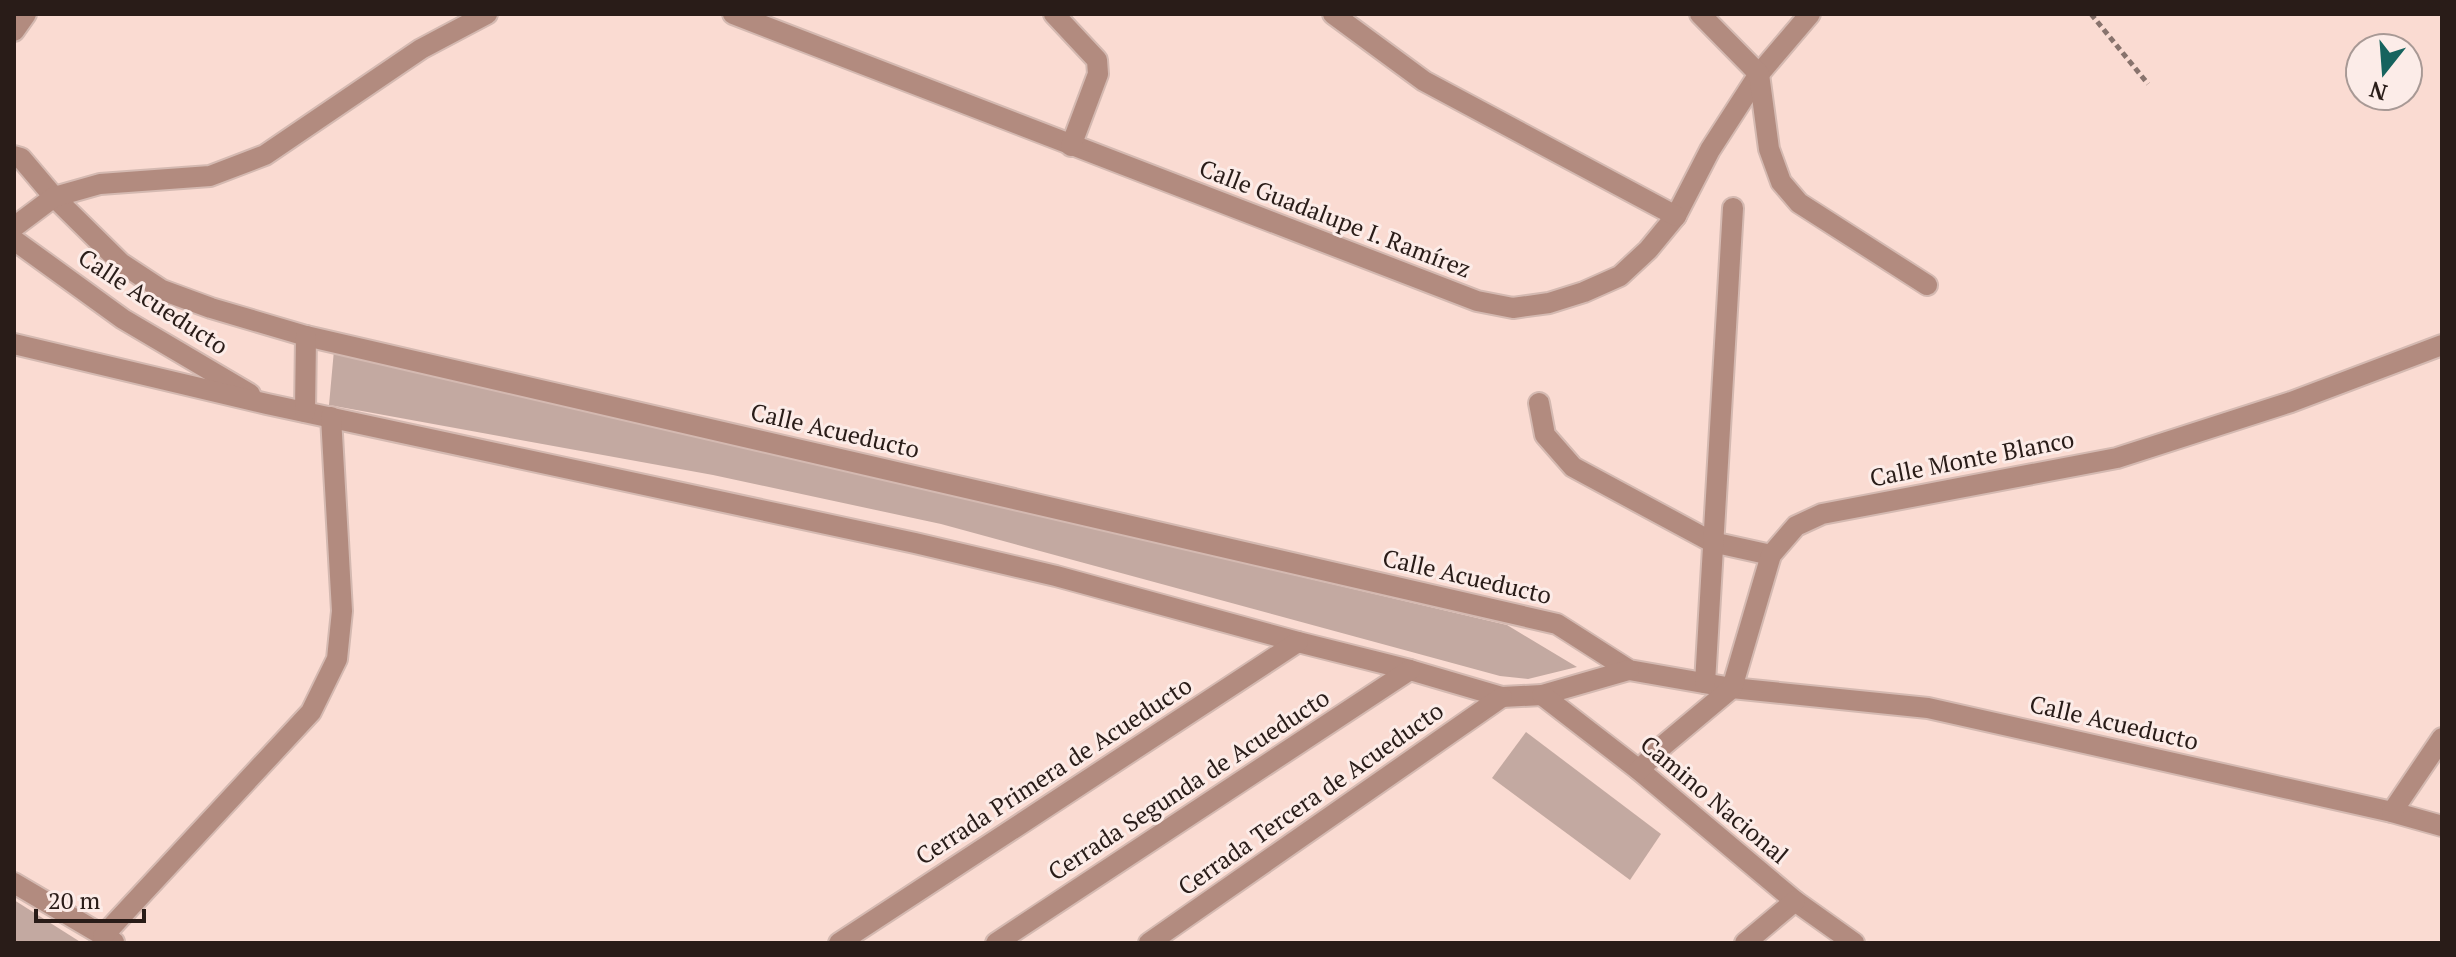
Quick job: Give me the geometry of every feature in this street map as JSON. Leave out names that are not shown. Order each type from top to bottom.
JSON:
[{"type":"street","points":[[14,31],[26,14]]},
{"type":"street","points":[[14,227],[54,197],[100,184],[210,176],[265,155],[421,49],[487,14]]},
{"type":"street","name":"Calle Guadalupe I. Ramírez","points":[[733,14],[1477,301],[1513,308],[1549,303],[1584,292],[1620,276],[1648,250],[1676,216],[1710,150],[1759,74],[1810,14]]},
{"type":"street","points":[[1054,14],[1097,60],[1098,74],[1071,146]]},
{"type":"street","points":[[1333,14],[1424,81],[1676,216]]},
{"type":"street","points":[[1700,14],[1759,74],[1769,149],[1781,182],[1799,203],[1927,285]]},
{"type":"street","points":[[14,137],[17,157],[54,197]]},
{"type":"street","name":"Calle Acueducto","points":[[54,197],[121,263],[162,290],[306,336],[1557,624],[1629,670],[1732,688],[1928,708],[2392,812],[2442,826]]},
{"type":"street","points":[[1705,683],[1733,208]]},
{"type":"street","name":"Calle Acueducto","points":[[14,240],[123,319],[267,404]]},
{"type":"street","points":[[305,412],[306,336]]},
{"type":"street","name":"Calle Acueducto","points":[[14,344],[267,404],[1056,576],[1502,697],[1542,695],[1629,670]]},
{"type":"street","name":"Calle Monte Blanco","points":[[1732,688],[1771,555],[1796,526],[1822,514],[2117,458],[2291,402],[2442,345]]},
{"type":"street","points":[[1539,403],[1545,435],[1573,467],[1712,542],[1771,555]]},
{"type":"street","points":[[14,883],[109,940],[311,712],[337,659],[342,611],[331,417]]},
{"type":"street","name":"Cerrada Primera de Acueducto","points":[[839,943],[1298,642]]},
{"type":"street","name":"Cerrada Segunda de Acueducto","points":[[996,943],[1410,670]]},
{"type":"street","points":[[1639,770],[1732,688]]},
{"type":"street","name":"Camino Nacional","points":[[1542,695],[1639,770],[1795,901],[1854,943]]},
{"type":"street","name":"Cerrada Tercera de Acueducto","points":[[1149,943],[1502,697]]},
{"type":"street","points":[[2392,812],[2442,738]]},
{"type":"street","points":[[1745,943],[1795,901]]},
{"type":"path","points":[[2091,14],[2148,84]]},
{"type":"shaded area","points":[[334,350],[1507,625],[1577,667],[1528,679],[1500,676],[941,524],[713,475],[329,405]]},
{"type":"shaded area","points":[[1526,732],[1661,834],[1630,880],[1492,778]]},
{"type":"shaded area","points":[[14,900],[82,943],[14,943]]}]
